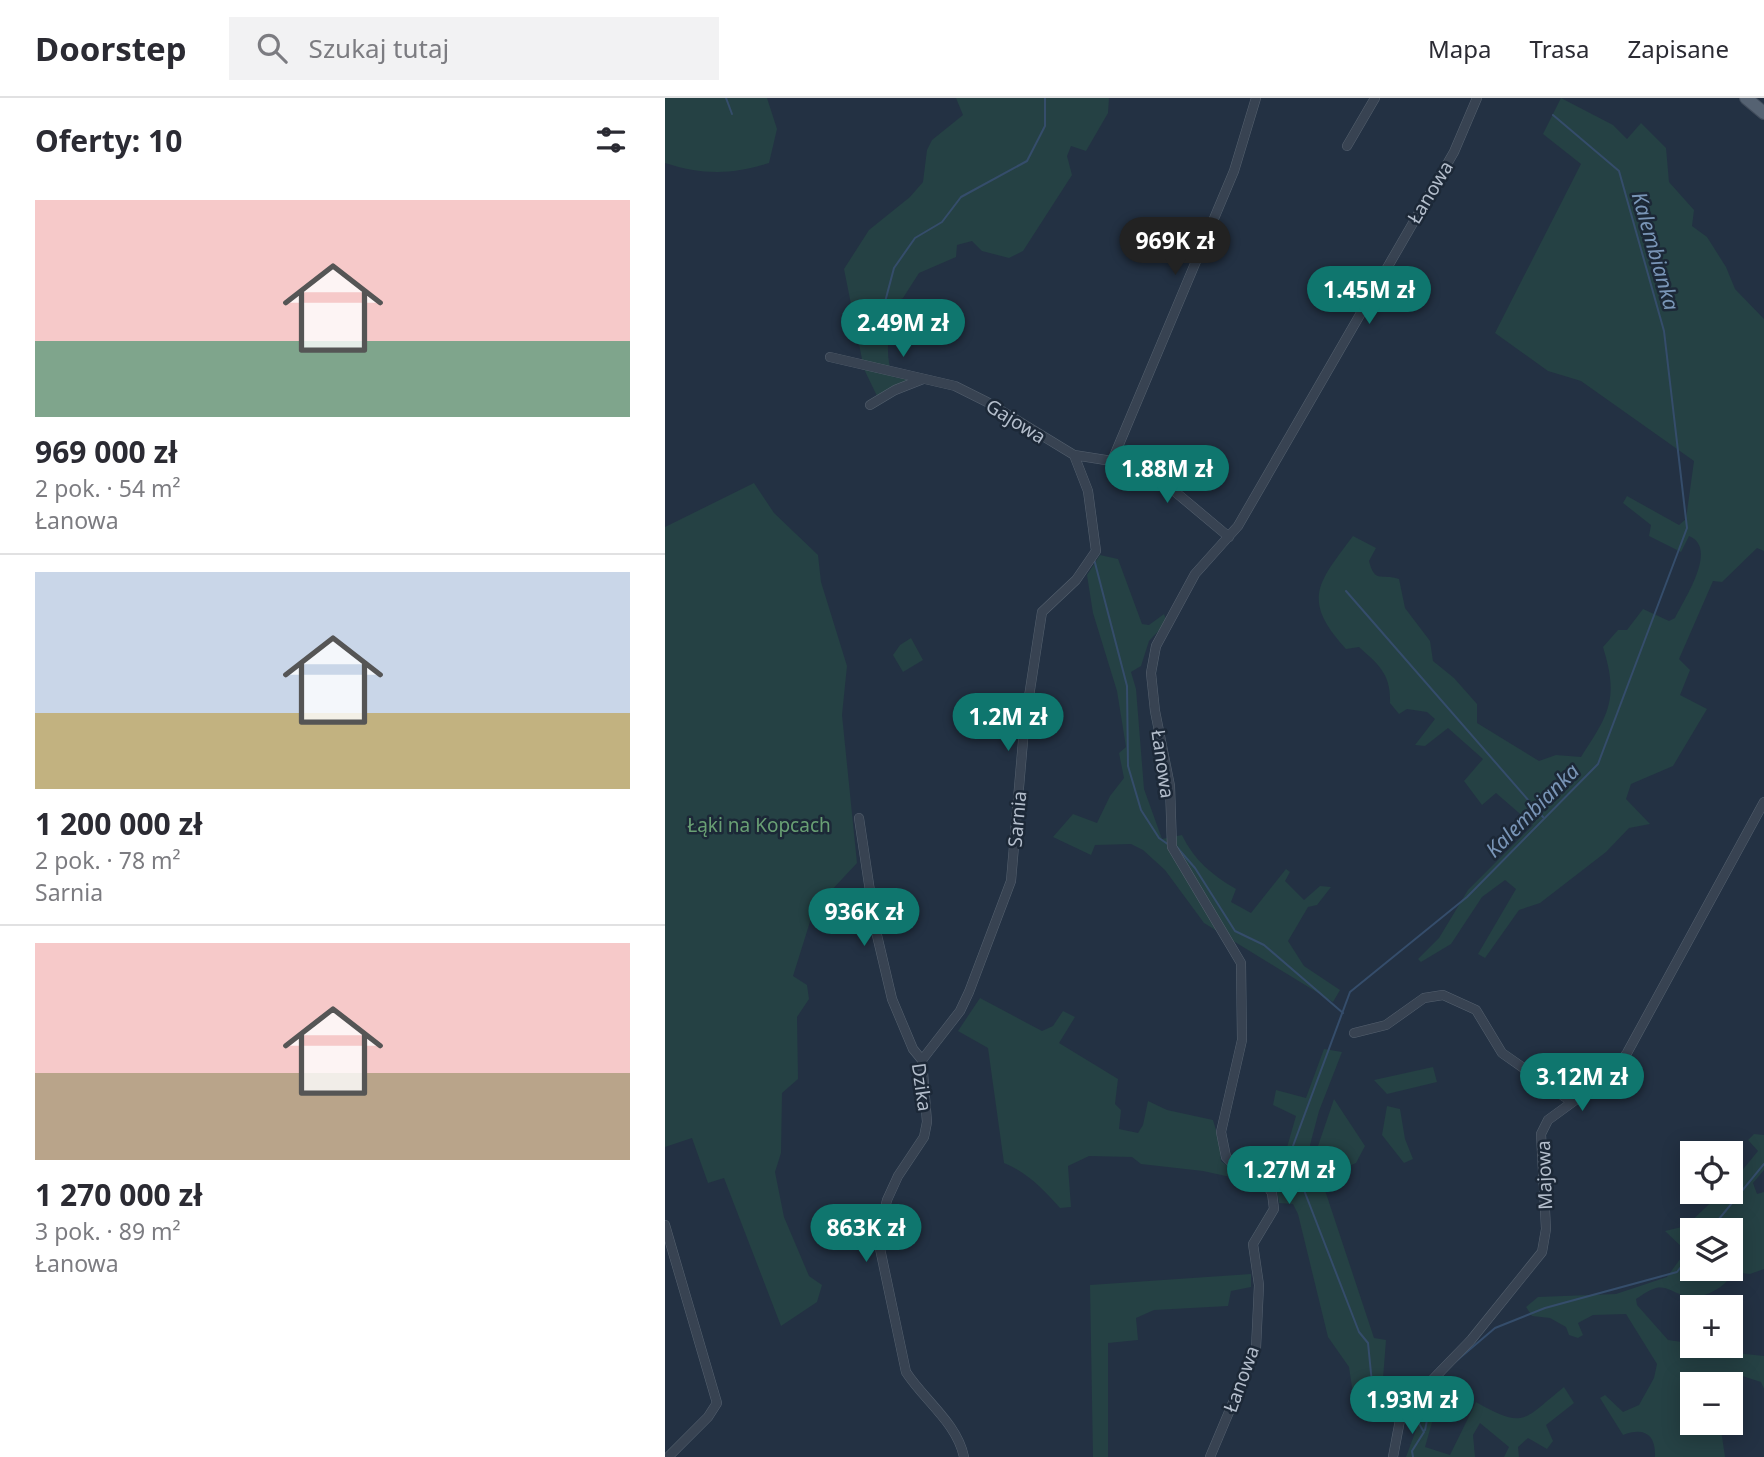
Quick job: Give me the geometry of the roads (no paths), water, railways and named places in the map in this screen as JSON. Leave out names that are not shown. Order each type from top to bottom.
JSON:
[{"type":"main road","points":[[1746,98],[1764,113]]},
{"type":"street","points":[[1112,461],[1229,183],[1256,98]]},
{"type":"street","points":[[1347,146],[1375,98]]},
{"type":"street","name":"Łanowa","points":[[1210,1457],[1256,1348],[1259,1285],[1254,1244],[1274,1209],[1272,1193],[1267,1185],[1237,1168],[1226,1157],[1223,1149],[1221,1132],[1243,1026],[1241,962],[1172,847],[1170,786],[1155,710],[1151,673],[1156,646],[1190,583],[1229,537],[1454,152],[1477,98]]},
{"type":"street","name":"Gajowa","points":[[830,357],[944,382],[988,402],[1074,455],[1112,461],[1161,480],[1229,537]]},
{"type":"street","points":[[870,405],[895,390],[923,379]]},
{"type":"street","name":"Sarnia","points":[[922,1060],[960,1011],[1011,881],[1024,729],[1042,612],[1076,580],[1096,551],[1088,491],[1074,455]]},
{"type":"street","name":"Majowa","points":[[1394,1457],[1400,1420],[1407,1405],[1471,1340],[1542,1252],[1546,1229],[1541,1134],[1548,1120],[1611,1074],[1627,1053],[1764,802]]},
{"type":"street","name":"Dzika","points":[[859,818],[876,931],[892,999],[913,1049],[922,1060],[927,1122],[924,1137],[898,1175],[887,1200],[878,1239],[906,1372],[915,1386],[943,1415],[964,1457]]},
{"type":"street","points":[[1354,1033],[1386,1025],[1424,998],[1443,995],[1476,1010],[1501,1053],[1572,1102]]},
{"type":"street","points":[[665,1225],[717,1403],[708,1417],[667,1457]]},
{"type":"waterway","points":[[726,98],[732,114]]},
{"type":"waterway","points":[[881,317],[894,268],[915,238],[942,222],[961,197],[1027,161],[1045,126],[1045,98]]},
{"type":"waterway","name":"Kalembianka","points":[[1405,1403],[1375,1397],[1373,1393],[1368,1343],[1359,1332],[1290,1154],[1350,992],[1467,897],[1598,764],[1687,528],[1664,331],[1619,171],[1553,115]]},
{"type":"waterway","points":[[1094,559],[1127,686],[1128,766],[1141,810],[1159,838],[1169,845]]},
{"type":"waterway","points":[[1346,591],[1543,817]]},
{"type":"waterway","points":[[1175,845],[1195,868],[1235,931],[1264,945],[1343,1013]]},
{"type":"waterway","points":[[1720,1218],[1764,1164]]},
{"type":"waterway","points":[[1455,1362],[1495,1328],[1545,1308],[1677,1272],[1680,1268]]},
{"type":"waterway","points":[[1425,1430],[1433,1391],[1439,1379]]},
{"type":"waterway","name":"Kalembianka","points":[[1409,1407],[1424,1432],[1412,1451],[1413,1457]]},
{"type":"park label","name":"Łąki na Kopcach","points":[[759,825]]}]
